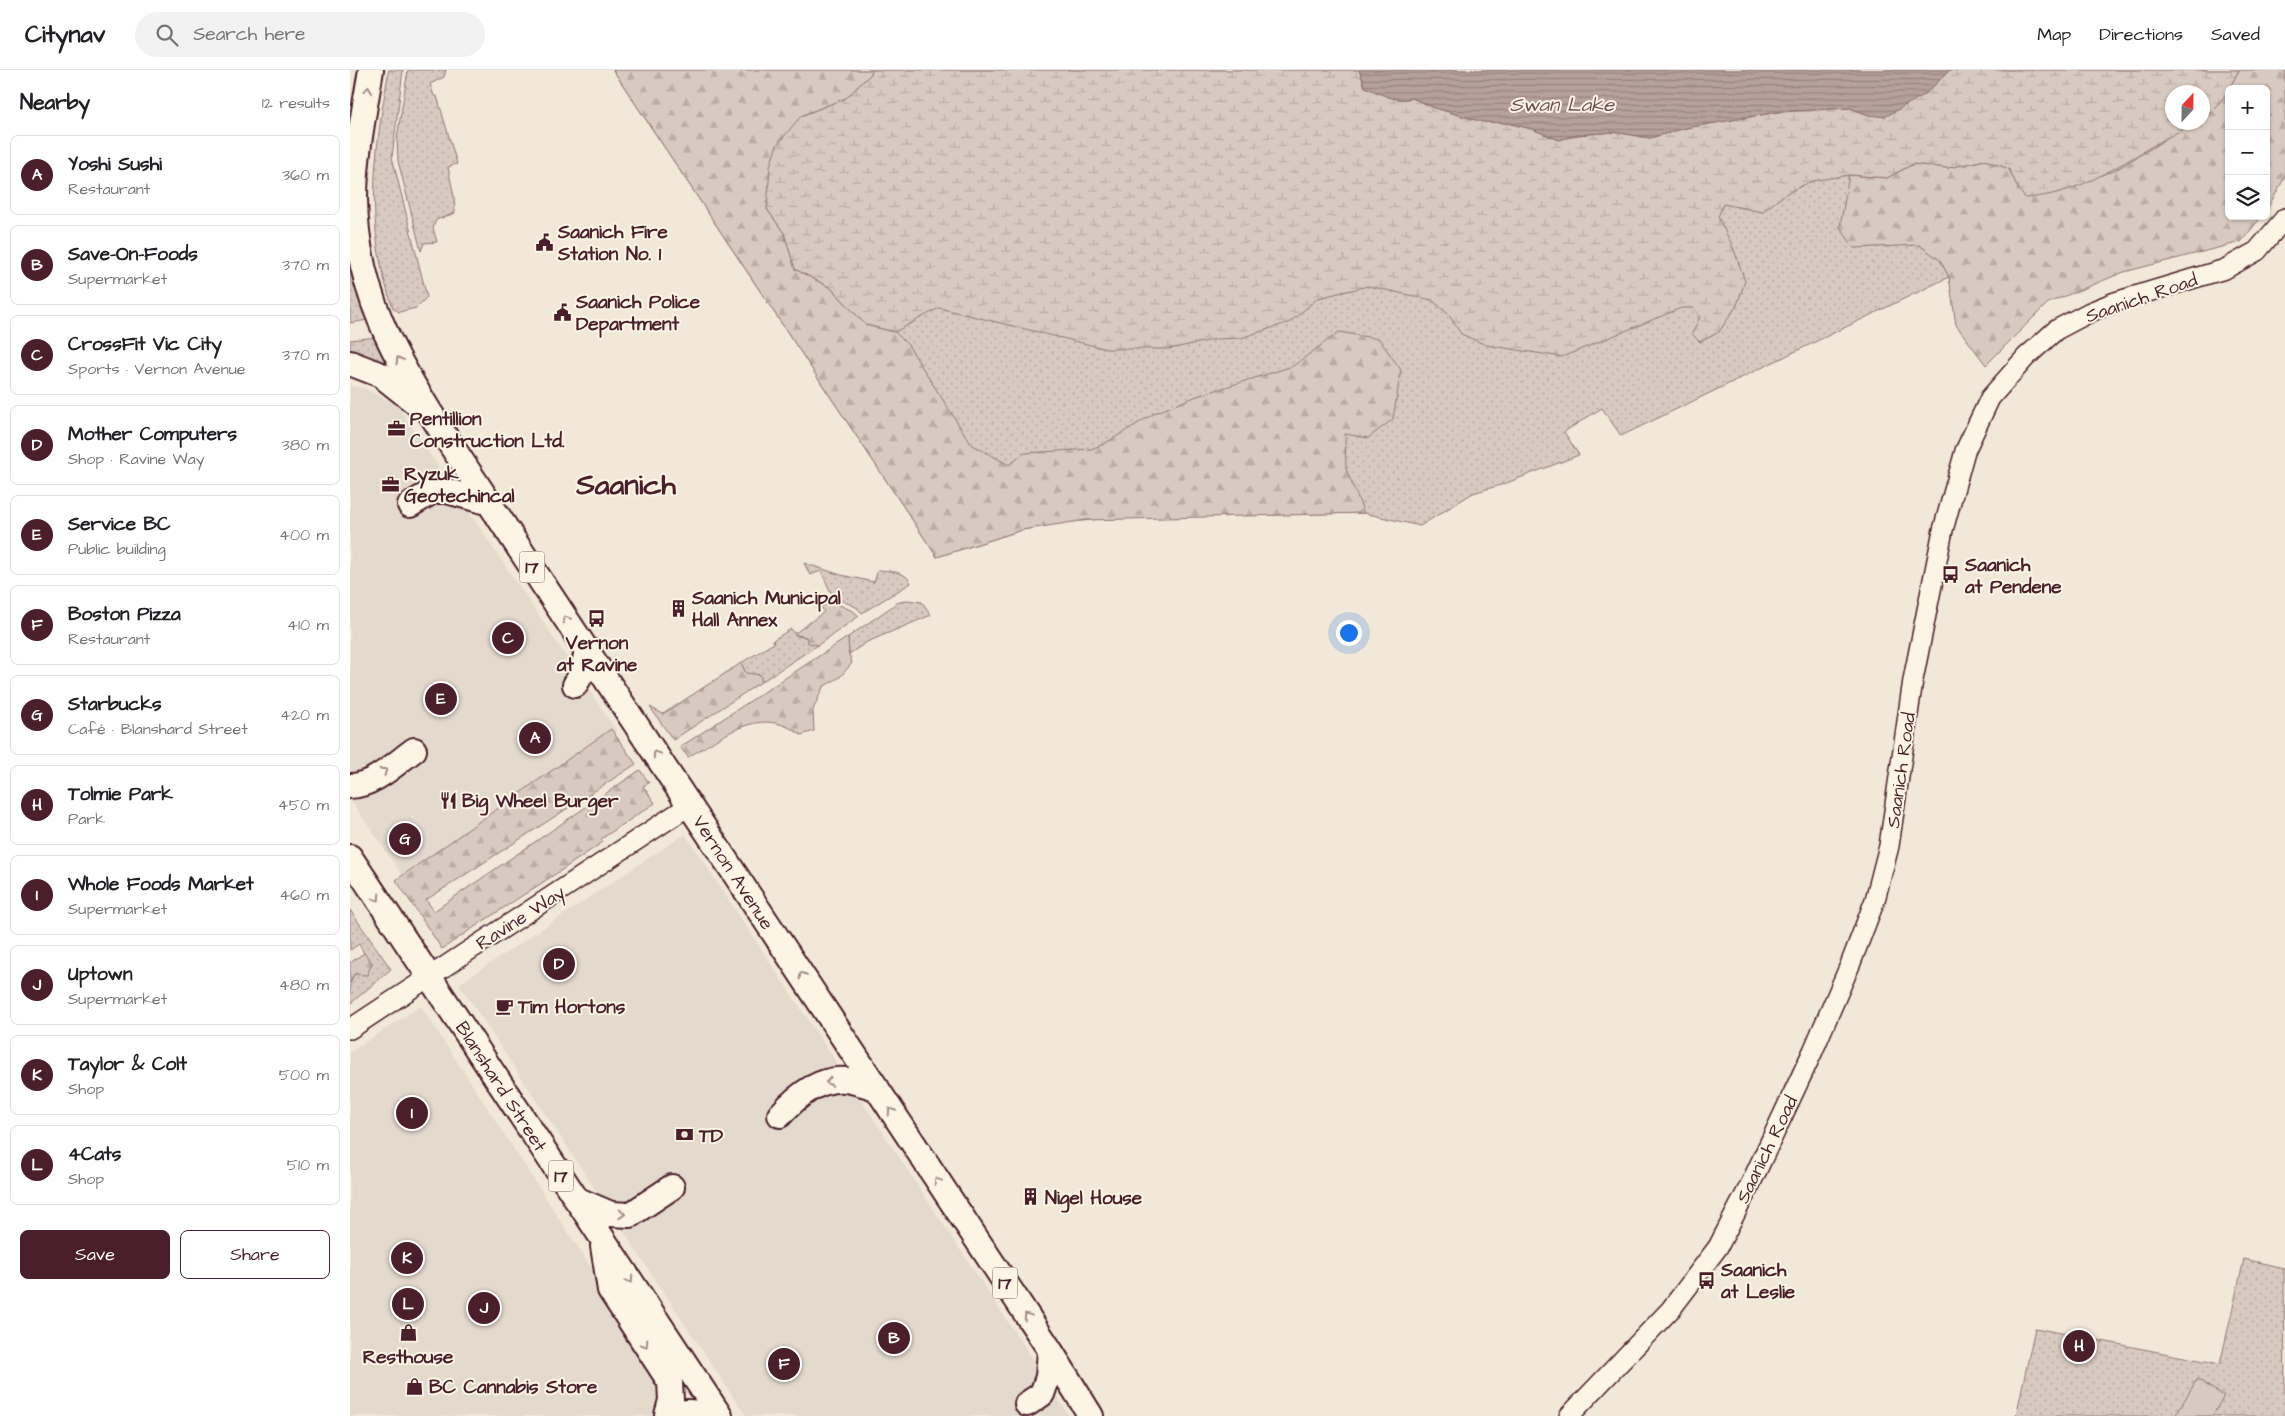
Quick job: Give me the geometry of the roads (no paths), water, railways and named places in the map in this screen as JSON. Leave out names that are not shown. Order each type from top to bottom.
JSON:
[{"type":"highway","name":"Vernon Avenue","points":[[371,70],[360,145],[355,198],[357,232],[363,267],[381,325],[433,417],[1092,1416]]},
{"type":"highway","points":[[350,363],[381,375],[433,417]]},
{"type":"highway","points":[[410,505],[433,491],[447,490],[490,503]]},
{"type":"highway","points":[[575,685],[582,673],[587,651]]},
{"type":"highway","points":[[350,786],[357,786],[370,781],[414,750]]},
{"type":"highway","name":"Blanshard Street","points":[[350,857],[720,1416]]},
{"type":"highway","points":[[780,1115],[792,1102],[823,1082],[845,1080],[877,1088]]},
{"type":"highway","points":[[576,1199],[611,1214],[630,1215],[672,1187]]},
{"type":"highway","points":[[601,1237],[610,1290],[670,1382],[671,1400],[667,1416],[681,1412],[698,1413],[704,1416]]},
{"type":"highway","points":[[1027,1404],[1042,1394],[1048,1377],[1050,1350]]},
{"type":"main road","name":"Saanich Road","points":[[1569,1416],[1671,1309],[1718,1246],[1750,1185],[1813,1051],[1850,965],[1875,900],[1889,846],[1913,680],[1943,530],[1965,452],[1990,398],[2026,357],[2056,330],[2090,312],[2115,302],[2225,269],[2257,251],[2285,218]]},
{"type":"main road","name":"Ravine Way","points":[[350,1029],[690,805]]},
{"type":"water","name":"Swan Lake","points":[[1359,70],[1950,70],[1924,95],[1885,117],[1869,115],[1850,108],[1778,112],[1686,128],[1650,138],[1614,132],[1577,135],[1559,140],[1532,129],[1507,123],[1483,122],[1435,108],[1412,98],[1388,97],[1365,87]]},
{"type":"place","name":"Saanich Fire Station No. 1","points":[[544,242]]},
{"type":"place","name":"Saanich Police Department","points":[[562,312]]},
{"type":"place","name":"Pentillion Construction Ltd.","points":[[396,429]]},
{"type":"place","name":"Ryzuk Geotechincal","points":[[390,484]]},
{"type":"place","name":"Saanich at Pendene","points":[[1951,575]]},
{"type":"place","name":"Saanich Municipal Hall Annex","points":[[678,608]]},
{"type":"place","name":"Vernon at Ravine","points":[[597,619]]},
{"type":"place","name":"CrossFit Vic City","points":[[508,638]]},
{"type":"place","name":"Service BC","points":[[441,699]]},
{"type":"place","name":"Yoshi Sushi","points":[[535,738]]},
{"type":"place","name":"Big Wheel Burger","points":[[448,800]]},
{"type":"place","name":"Starbucks","points":[[405,839]]},
{"type":"place","name":"Mother Computers","points":[[559,964]]},
{"type":"place","name":"Tim Hortons","points":[[504,1006]]},
{"type":"place","name":"Whole Foods Market","points":[[412,1113]]},
{"type":"place","name":"TD","points":[[685,1135]]},
{"type":"place","name":"Nigel House","points":[[1031,1197]]},
{"type":"place","name":"Taylor & Colt","points":[[407,1258]]},
{"type":"place","name":"Saanich at Leslie","points":[[1707,1280]]},
{"type":"place","name":"4Cats","points":[[408,1304]]},
{"type":"place","name":"Uptown","points":[[484,1308]]},
{"type":"place","name":"Resthouse","points":[[408,1333]]},
{"type":"place","name":"Save-On-Foods","points":[[894,1338]]},
{"type":"place","name":"Tolmie Park","points":[[2079,1346]]},
{"type":"place","name":"Boston Pizza","points":[[784,1364]]},
{"type":"place","name":"BC Cannabis Store","points":[[415,1386]]},
{"type":"district","name":"Saanich","points":[[626,484]]}]
